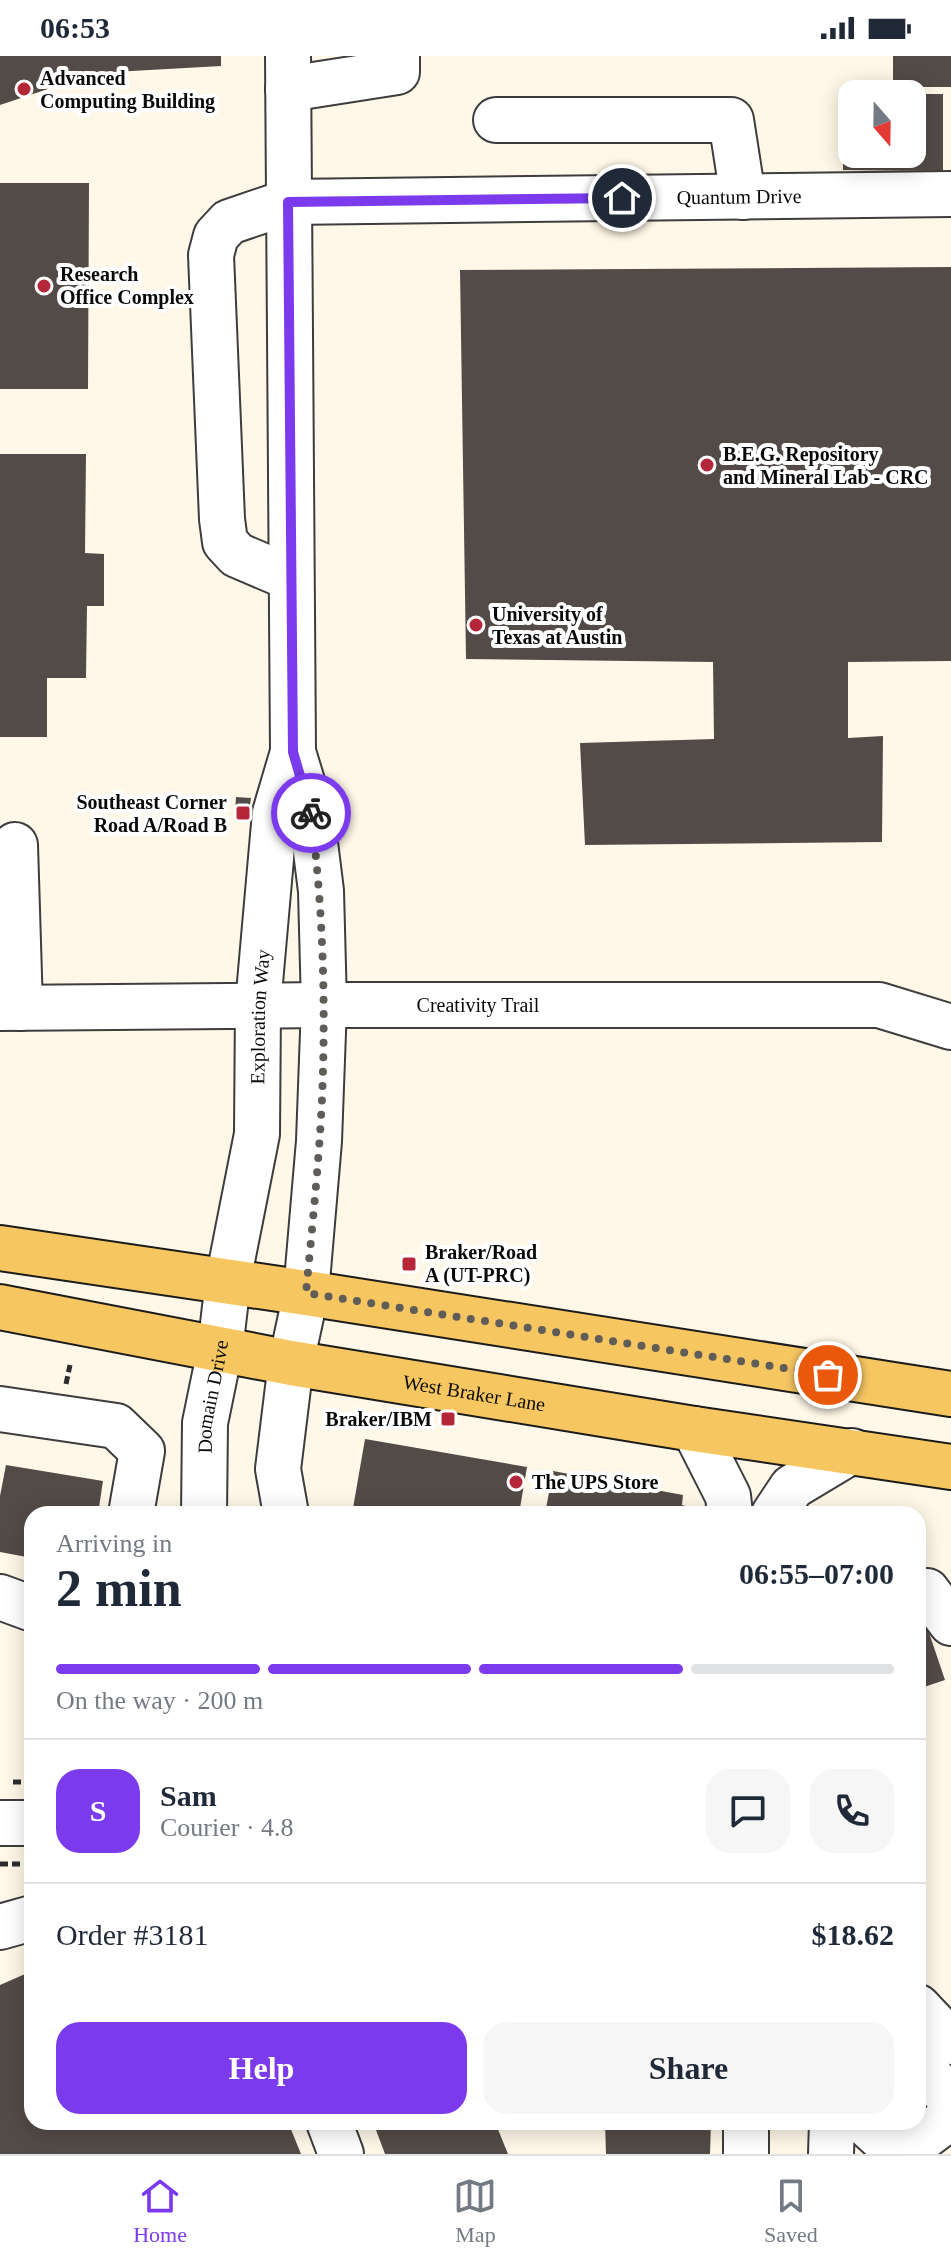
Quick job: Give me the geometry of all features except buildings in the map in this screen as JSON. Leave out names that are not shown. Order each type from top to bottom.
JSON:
[{"type":"main road","points":[[0,1248],[951,1394]]},
{"type":"main road","name":"West Braker Lane","points":[[0,1307],[291,1363],[694,1429],[951,1467]]},
{"type":"street","points":[[288,72],[397,72],[397,56]]},
{"type":"street","name":"Exploration Way","points":[[288,72],[293,752],[312,822],[321,891],[324,1005],[320,1126],[306,1293]]},
{"type":"street","points":[[496,120],[731,120],[743,197]]},
{"type":"street","name":"Quantum Drive","points":[[291,578],[237,555],[225,542],[211,255],[216,236],[229,222],[288,202],[951,194]]},
{"type":"street","name":"Exploration Way","points":[[228,1281],[257,1134],[258,1005],[275,813],[293,752]]},
{"type":"street","points":[[10,1008],[15,845]]},
{"type":"street","name":"Creativity Trail","points":[[10,1008],[879,1005],[951,1027]]},
{"type":"street","name":"Domain Drive","points":[[204,1506],[205,1423],[220,1350],[228,1281]]},
{"type":"street","points":[[285,1506],[278,1469],[291,1363],[306,1293]]},
{"type":"street","points":[[0,1409],[116,1426],[142,1451],[132,1506]]},
{"type":"street","points":[[694,1429],[728,1496],[729,1506]]},
{"type":"street","points":[[779,1506],[792,1487],[852,1451]]},
{"type":"street","points":[[926,1591],[951,1623]]},
{"type":"street","points":[[6,1799],[0,1823],[24,1823]]},
{"type":"street","points":[[0,1927],[24,1920]]},
{"type":"street","points":[[926,2015],[951,2042]]},
{"type":"street","points":[[926,2071],[951,2100]]},
{"type":"street","points":[[332,2130],[341,2154]]},
{"type":"street","points":[[746,2130],[746,2154]]},
{"type":"street","points":[[831,2154],[832,2130]]},
{"type":"street","points":[[885,2130],[922,2144]]},
{"type":"path","points":[[6,1799],[24,1787]]},
{"type":"path","points":[[0,1864],[24,1864]]},
{"type":"way so far","points":[[311,813],[321,891],[324,1005],[321,1119],[306,1293],[828,1375]]},
{"type":"place","name":"Advanced Computing Building","points":[[24,89]]},
{"type":"place","name":"Research Office Complex","points":[[44,286]]},
{"type":"place","name":"B.E.G. Repository and Mineral Lab - CRC","points":[[707,465]]},
{"type":"place","name":"University of Texas at Austin","points":[[476,625]]},
{"type":"place","name":"Southeast Corner Road A/Road B","points":[[243,813]]},
{"type":"place","name":"Braker/Road A (UT-PRC)","points":[[409,1264]]},
{"type":"place","name":"Braker/IBM","points":[[448,1419]]},
{"type":"place","name":"The UPS Store","points":[[516,1482]]},
{"type":"route","points":[[311,813],[293,752],[288,202],[622,198]]}]
